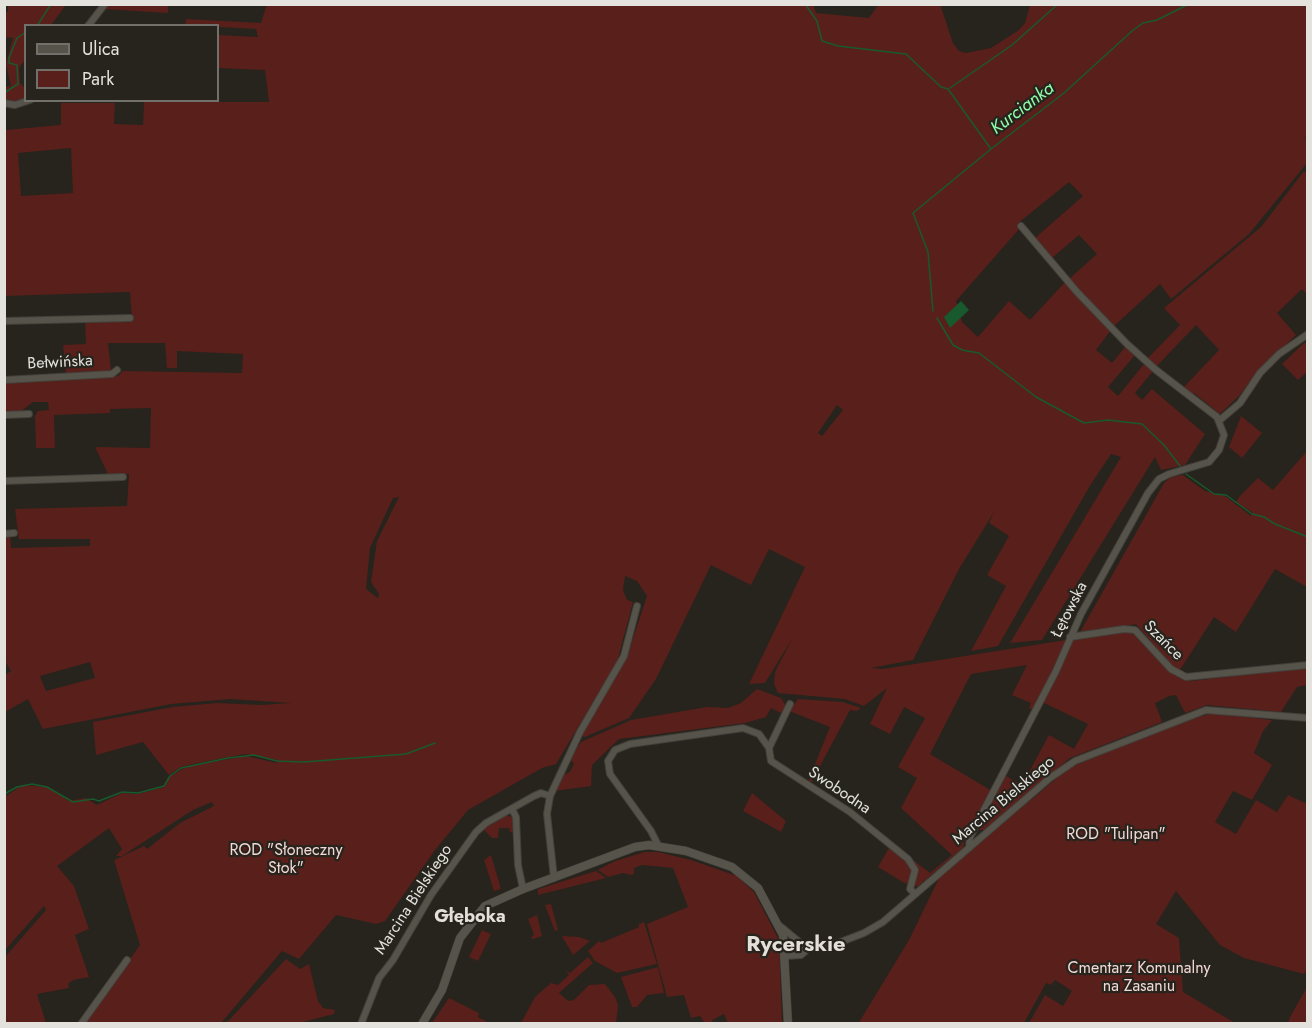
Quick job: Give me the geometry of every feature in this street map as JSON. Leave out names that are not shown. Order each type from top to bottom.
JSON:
[{"type":"street","points":[[90,24],[105,4]]},
{"type":"street","points":[[4,103],[15,105],[24,102]]},
{"type":"street","points":[[1021,226],[1077,292],[1127,344],[1220,420],[1240,403],[1260,373],[1272,361],[1308,334]]},
{"type":"street","points":[[4,321],[130,318]]},
{"type":"street","name":"Bełwińska","points":[[4,380],[111,374],[117,370]]},
{"type":"street","points":[[4,416],[29,414]]},
{"type":"street","name":"Łętowska","points":[[969,848],[970,837],[1051,682],[1070,637],[1148,493],[1159,479],[1169,474],[1200,467],[1214,458],[1224,440],[1220,420]]},
{"type":"street","points":[[4,482],[123,477]]},
{"type":"street","points":[[4,534],[14,533]]},
{"type":"street","points":[[554,878],[547,814],[550,796],[580,732],[624,656],[637,606]]},
{"type":"street","name":"Szańce","points":[[1070,637],[1124,629],[1135,630],[1171,669],[1186,677],[1308,664]]},
{"type":"street","points":[[769,748],[790,704]]},
{"type":"street","name":"Marcina Bielskiego","points":[[785,956],[801,955],[808,949],[822,948],[864,933],[883,922],[1066,766],[1196,713],[1229,711],[1308,718]]},
{"type":"street","name":"Swobodna","points":[[658,845],[651,831],[610,774],[608,761],[618,747],[743,728],[759,734],[769,748],[770,757],[774,763],[850,812],[908,859],[915,870],[910,889],[914,894]]},
{"type":"street","name":"Marcina Bielskiego","points":[[361,1023],[379,978],[438,885],[476,832],[534,796],[541,793],[550,796]]},
{"type":"street","points":[[512,809],[516,817],[518,865],[523,888]]},
{"type":"street","points":[[422,1023],[438,999],[455,947],[471,921],[495,900],[634,848],[658,845],[710,858],[741,872],[766,899],[780,926],[784,944],[788,1023]]},
{"type":"street","points":[[780,926],[808,949]]},
{"type":"street","points":[[784,944],[795,937]]},
{"type":"street","points":[[81,1023],[127,960]]},
{"type":"green space","name":"ROD \"Słoneczny Stok\"","points":[[267,4],[813,4],[816,13],[869,18],[878,5],[940,4],[953,43],[959,51],[966,53],[991,48],[1019,30],[1025,23],[1030,5],[1307,5],[1308,134],[1305,137],[1307,163],[1249,234],[1171,299],[1160,284],[1113,327],[1069,279],[1097,254],[1079,235],[1052,258],[1034,239],[1083,196],[1069,182],[1017,224],[1020,228],[956,301],[962,322],[978,337],[1009,301],[1030,320],[1066,281],[1111,330],[1096,350],[1112,363],[1126,346],[1135,355],[1108,387],[1118,396],[1144,364],[1153,371],[1135,393],[1142,400],[1152,389],[1205,434],[1185,465],[1161,470],[1155,457],[1042,640],[1010,643],[1121,457],[1111,454],[1091,484],[998,646],[971,651],[1006,586],[987,575],[1009,536],[989,523],[994,512],[959,569],[913,660],[871,668],[883,669],[1066,640],[1034,710],[1029,708],[1031,703],[1012,695],[1027,665],[971,674],[930,754],[992,791],[966,834],[963,848],[917,887],[915,886],[917,869],[912,859],[930,873],[952,855],[901,808],[917,778],[898,767],[925,718],[904,707],[890,734],[870,724],[887,688],[864,706],[845,699],[778,693],[774,684],[775,672],[792,639],[765,683],[749,684],[805,567],[769,549],[751,585],[711,565],[656,679],[629,718],[585,737],[581,736],[629,651],[647,596],[637,581],[625,576],[623,590],[627,600],[633,602],[617,662],[556,764],[542,768],[468,810],[435,850],[385,921],[376,924],[336,915],[299,959],[282,951],[221,1023],[84,1023],[140,945],[114,860],[144,846],[147,849],[180,823],[214,806],[212,802],[193,810],[122,856],[116,856],[122,849],[109,828],[57,866],[74,886],[89,929],[75,935],[89,977],[73,980],[68,984],[69,988],[37,994],[46,1023],[5,1023],[5,957],[46,910],[44,906],[5,950],[5,797],[22,785],[48,787],[69,801],[86,798],[97,805],[122,793],[138,794],[164,787],[171,776],[194,765],[246,756],[277,763],[277,760],[245,754],[181,767],[169,775],[143,742],[96,755],[93,722],[173,707],[217,703],[261,705],[291,703],[231,699],[171,704],[43,729],[28,699],[5,712],[5,675],[11,671],[5,661],[5,536],[10,535],[11,548],[90,546],[90,539],[19,539],[15,509],[127,506],[129,474],[108,474],[95,447],[150,448],[151,408],[110,409],[110,413],[54,415],[55,448],[36,448],[35,416],[38,411],[49,410],[48,402],[33,402],[20,412],[5,412],[5,382],[118,376],[123,371],[242,373],[243,354],[177,351],[177,368],[167,368],[165,343],[108,343],[111,371],[66,374],[63,345],[86,344],[85,321],[132,320],[130,292],[5,296],[5,130],[61,125],[61,103],[115,103],[114,124],[143,125],[144,102],[269,102],[265,70],[219,68],[219,35],[258,37],[256,29],[219,27],[219,24],[185,24],[186,19],[261,23]],"holes":[[[71,148],[73,193],[21,196],[18,153]],[[837,405],[843,410],[822,436],[818,433]],[[399,497],[377,541],[371,582],[379,594],[378,598],[366,589],[370,548],[393,498]],[[90,662],[95,678],[46,691],[40,676]]]},
{"type":"green space","points":[[66,5],[52,24],[24,24],[24,61],[19,68],[20,83],[24,87],[24,100],[20,102],[5,102],[5,87],[11,86],[6,64],[13,38],[5,37],[4,12],[8,12],[8,6]]},
{"type":"green space","points":[[109,5],[168,5],[168,13],[103,9]]},
{"type":"green space","points":[[1304,171],[1307,174],[1307,294],[1302,289],[1277,313],[1296,335],[1253,377],[1240,395],[1220,414],[1194,393],[1192,396],[1182,389],[1219,350],[1196,325],[1155,368],[1146,360],[1180,325],[1164,308],[1261,227]]},
{"type":"green space","points":[[1304,343],[1307,343],[1307,372],[1298,380],[1282,364]]},
{"type":"green space","points":[[1241,416],[1262,433],[1242,458],[1229,447]]},
{"type":"green space","points":[[1307,451],[1307,587],[1275,569],[1236,632],[1214,617],[1178,673],[1136,624],[1079,634],[1164,483],[1171,477],[1183,475],[1205,491],[1225,496],[1251,516],[1253,513],[1236,502],[1240,496],[1258,478],[1273,490]]},
{"type":"green space","points":[[1125,631],[1135,632],[1174,675],[1180,678],[1192,681],[1307,667],[1307,685],[1297,687],[1281,712],[1207,705],[1185,713],[1176,695],[1169,696],[1155,703],[1162,722],[1070,758],[986,830],[980,830],[979,825],[1006,776],[1022,785],[1049,735],[1074,749],[1088,724],[1044,703],[1074,638]]},
{"type":"green space","points":[[757,689],[781,698],[786,706],[785,710],[781,713],[771,708],[766,717],[745,723],[619,739],[592,765],[591,786],[554,791],[563,775],[570,772],[574,764],[570,759],[581,742],[631,720],[707,707],[728,708],[741,703]]},
{"type":"green space","points":[[798,699],[843,702],[861,708],[857,711],[850,710],[811,783],[808,782],[830,727],[789,711]]},
{"type":"green space","name":"ROD \"Tulipan\"","points":[[1213,713],[1272,720],[1263,731],[1254,753],[1272,765],[1252,800],[1233,791],[1215,822],[1236,834],[1256,800],[1277,812],[1288,795],[1307,804],[1308,968],[1304,974],[1244,958],[1220,945],[1176,891],[1156,924],[1179,938],[1183,992],[1235,1023],[1029,1023],[1045,995],[1063,1006],[1072,991],[1055,980],[1051,985],[1046,983],[1024,1023],[858,1024],[909,940],[940,876],[1069,768],[1173,724]]},
{"type":"green space","points":[[752,793],[786,821],[781,832],[743,811]]},
{"type":"green space","points":[[506,815],[514,818],[515,832],[510,832],[509,828],[499,828],[498,838],[492,838],[484,830],[485,826]]},
{"type":"green space","points":[[889,848],[905,860],[912,869],[911,878],[906,884],[878,867]]},
{"type":"green space","points":[[645,852],[658,852],[691,860],[737,876],[754,892],[779,940],[782,1023],[728,1023],[724,1014],[712,1020],[713,1023],[705,1023],[700,1016],[691,1018],[684,995],[667,997],[647,924],[688,907],[673,868],[642,865],[634,868],[632,875],[623,873],[608,877],[598,870],[615,861]]},
{"type":"green space","points":[[491,855],[501,889],[494,891],[484,860]]},
{"type":"green space","points":[[596,871],[606,878],[538,895],[538,889]]},
{"type":"green space","points":[[551,904],[558,930],[555,931],[545,905]]},
{"type":"green space","points":[[537,915],[542,936],[533,939],[531,938],[534,934],[528,919]]},
{"type":"green space","points":[[644,922],[657,964],[617,973],[595,961],[588,951],[599,941],[601,943],[639,927],[639,924]]},
{"type":"green space","points":[[482,930],[491,934],[478,961],[469,957]]},
{"type":"green space","points":[[562,936],[579,937],[590,941],[573,955]]},
{"type":"green space","points":[[588,957],[593,963],[559,993],[568,1001],[574,1000],[589,985],[605,984],[618,1005],[616,1023],[521,1023],[535,997],[551,983],[558,985],[569,975],[566,971],[570,973]]},
{"type":"green space","points":[[286,959],[300,969],[309,964],[318,1001],[323,1008],[335,1010],[334,1014],[299,1023],[222,1023],[228,1021]]},
{"type":"green space","points":[[658,967],[664,993],[647,995],[637,1007],[632,1007],[621,977]]},
{"type":"green space","points":[[1307,987],[1307,1023],[1288,1023],[1290,1017]]},
{"type":"green space","points":[[449,998],[479,1013],[478,1017],[489,1023],[432,1023]]},
{"type":"shaded area","points":[[961,301],[969,310],[950,328],[944,317]]},
{"type":"waterway","name":"Kurcianka","points":[[38,24],[51,4]]},
{"type":"waterway","name":"Kurcianka","points":[[805,4],[817,21],[822,41],[838,46],[906,54],[941,87],[948,89],[991,149],[1064,93],[1132,31],[1143,23],[1157,20],[1189,4]]},
{"type":"waterway","points":[[950,88],[1012,45],[1058,4]]},
{"type":"waterway","name":"Kurcianka","points":[[4,93],[18,84],[17,65],[9,63],[9,58],[17,38],[24,33]]},
{"type":"waterway","points":[[933,311],[928,252],[913,213],[991,149]]},
{"type":"waterway","points":[[937,318],[953,345],[962,350],[979,353],[1036,397],[1084,423],[1108,420],[1142,424],[1164,445],[1180,466]]},
{"type":"waterway","points":[[1186,474],[1214,494],[1226,495],[1252,514],[1308,537]]},
{"type":"waterway","points":[[4,800],[6,793],[17,787],[32,784],[47,787],[73,802],[93,799],[99,801],[122,792],[138,793],[164,786],[170,776],[181,768],[228,758],[254,755],[277,761],[304,762],[406,754],[435,743]]},
{"type":"district","name":"Głęboka","points":[[470,918]]},
{"type":"district","name":"Rycerskie","points":[[796,946]]},
{"type":"park label","name":"Cmentarz Komunalny na Zasaniu","points":[[1139,978]]}]
